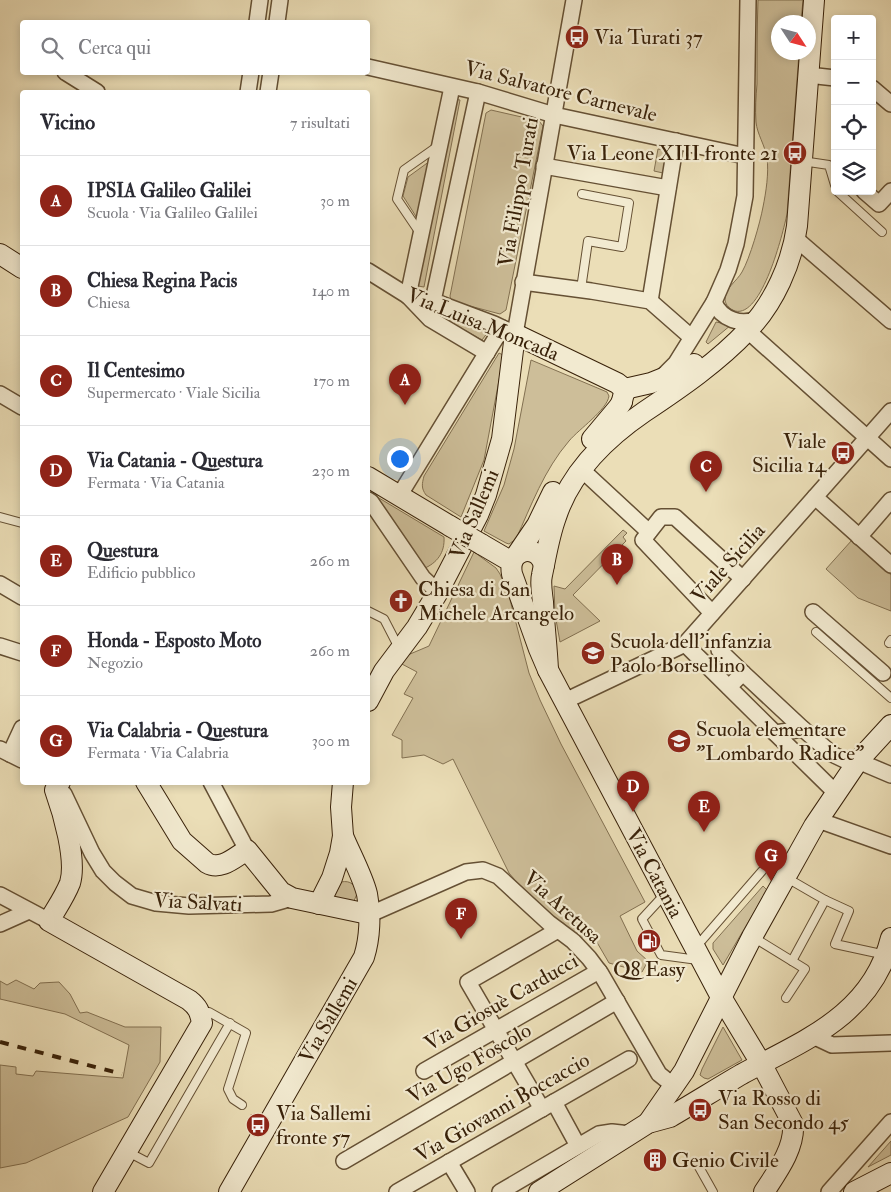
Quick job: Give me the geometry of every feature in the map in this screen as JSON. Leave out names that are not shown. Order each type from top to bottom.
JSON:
[{"type":"street","points":[[257,20],[260,0]]},
{"type":"street","points":[[277,20],[280,0]]},
{"type":"street","name":"Via Filippo Turati","points":[[509,331],[523,282],[574,0]]},
{"type":"street","points":[[515,564],[538,525],[563,474],[636,389],[676,363],[714,302],[728,270],[736,244],[744,196],[748,0]]},
{"type":"street","points":[[370,478],[515,564],[523,584],[538,580],[543,570],[556,515],[580,469],[603,443],[643,411],[713,362],[748,330],[776,291],[795,238],[814,0]]},
{"type":"street","name":"Via Salvatore Carnevale","points":[[370,67],[478,92],[554,115],[745,156]]},
{"type":"street","points":[[70,75],[94,90]]},
{"type":"street","points":[[248,90],[251,75]]},
{"type":"street","points":[[268,90],[270,75]]},
{"type":"street","points":[[808,75],[831,78]]},
{"type":"street","points":[[452,86],[408,296],[430,319],[487,353]]},
{"type":"street","points":[[876,91],[891,104]]},
{"type":"street","points":[[433,301],[478,92]]},
{"type":"street","points":[[650,301],[676,141]]},
{"type":"street","points":[[544,166],[668,188]]},
{"type":"street","points":[[869,195],[880,204],[891,191]]},
{"type":"street","points":[[795,238],[891,321]]},
{"type":"street","points":[[0,254],[20,267]]},
{"type":"street","name":"Via Luisa Moncada","points":[[370,272],[408,296],[433,301],[509,331],[608,379],[636,389],[626,410],[630,413],[643,411]]},
{"type":"street","points":[[523,282],[580,289],[650,301],[691,337]]},
{"type":"street","points":[[636,389],[683,370],[748,330],[752,321],[744,322],[729,318],[720,313],[714,302]]},
{"type":"street","points":[[748,330],[891,459]]},
{"type":"street","points":[[399,496],[487,353],[509,331]]},
{"type":"street","name":"Via Sallemi","points":[[370,697],[384,671],[417,627],[438,592],[478,515],[496,464],[502,439],[509,331]]},
{"type":"street","points":[[0,394],[20,406]]},
{"type":"street","name":"Viale Sicilia","points":[[565,702],[685,644],[891,411]]},
{"type":"street","points":[[580,469],[649,532]]},
{"type":"street","points":[[815,497],[891,565]]},
{"type":"street","points":[[859,536],[891,500]]},
{"type":"street","points":[[370,501],[423,578],[438,592]]},
{"type":"street","points":[[712,613],[643,540],[661,517],[675,516],[742,579]]},
{"type":"street","points":[[515,564],[523,551],[535,552],[542,560],[548,670]]},
{"type":"street","name":"Via Catania","points":[[515,564],[539,649],[548,670],[721,997],[762,1064],[791,1118],[794,1133],[792,1142],[780,1167],[764,1192]]},
{"type":"street","points":[[0,584],[20,596]]},
{"type":"street","points":[[813,612],[883,673]]},
{"type":"street","points":[[685,644],[836,793]]},
{"type":"street","points":[[0,646],[20,652]]},
{"type":"street","points":[[719,650],[832,754],[891,774]]},
{"type":"street","points":[[729,687],[743,673]]},
{"type":"street","points":[[648,1123],[679,1078],[752,937],[818,820],[856,763],[891,725]]},
{"type":"street","points":[[775,732],[803,729]]},
{"type":"street","points":[[11,754],[20,733]]},
{"type":"street","name":"Via Salvati","points":[[49,921],[68,889],[71,871],[68,838],[62,810],[55,790],[57,785]]},
{"type":"street","name":"Via Salvati","points":[[59,785],[92,853],[103,871],[114,883],[132,896],[156,903],[190,906],[271,904],[292,898],[368,914]]},
{"type":"street","points":[[148,785],[182,841],[207,863],[212,866],[220,866],[247,850]]},
{"type":"street","points":[[213,785],[247,850],[281,892],[292,898]]},
{"type":"street","name":"Via Sallemi","points":[[319,904],[337,866],[343,836],[341,807],[343,785]]},
{"type":"street","points":[[818,820],[891,846]]},
{"type":"street","name":"Via Sallemi","points":[[229,1192],[364,957],[368,944],[367,894],[343,836]]},
{"type":"street","name":"Via Aretusa","points":[[368,914],[466,872],[483,870],[498,876],[558,930],[573,941],[599,971],[659,1074],[679,1078]]},
{"type":"street","points":[[332,878],[344,873],[357,877],[361,881]]},
{"type":"street","points":[[0,896],[49,921],[189,1000],[197,1006],[201,1014],[202,1022],[197,1032],[104,1192]]},
{"type":"street","points":[[0,924],[29,910]]},
{"type":"street","points":[[558,930],[468,982],[514,1061],[578,1146]]},
{"type":"street","points":[[548,1189],[648,1123],[670,1117],[813,1036],[840,1018],[861,998],[878,974],[889,946]]},
{"type":"street","name":"Via Giosuè Carducci","points":[[424,1071],[599,971]]},
{"type":"street","name":"Via Ugo Foscolo","points":[[344,1161],[617,1001]]},
{"type":"street","points":[[813,1036],[832,1046],[891,1043]]},
{"type":"street","name":"Via Giovanni Boccaccio","points":[[397,1192],[629,1059]]},
{"type":"street","points":[[679,1078],[705,1096]]},
{"type":"street","points":[[829,1192],[891,1122]]},
{"type":"street","points":[[500,1192],[599,1134],[612,1132],[630,1134]]},
{"type":"street","points":[[449,1162],[467,1192]]},
{"type":"street","points":[[854,1192],[891,1173]]},
{"type":"lane","points":[[421,235],[397,199],[404,170],[440,145]]},
{"type":"lane","points":[[802,161],[829,165],[831,172]]},
{"type":"lane","points":[[580,289],[588,241],[622,247],[629,203],[582,194]]},
{"type":"lane","points":[[841,195],[882,232]]},
{"type":"lane","points":[[0,517],[20,522]]},
{"type":"lane","points":[[370,612],[384,619],[400,650]]},
{"type":"lane","points":[[816,632],[891,698]]},
{"type":"lane","points":[[666,893],[642,919],[657,948],[661,955],[698,954],[762,872]]},
{"type":"lane","points":[[785,877],[825,900],[849,911],[835,944],[889,946]]},
{"type":"lane","points":[[792,960],[825,900]]},
{"type":"lane","points":[[752,937],[805,969],[786,998]]},
{"type":"lane","points":[[201,1014],[210,1012],[246,1033],[228,1088],[233,1099],[242,1105]]},
{"type":"lane","points":[[127,1151],[149,1163],[230,1024]]},
{"type":"lane","points":[[699,1167],[713,1192]]},
{"type":"shaded area","points":[[758,0],[803,0],[802,15],[771,15],[771,60],[798,60],[787,214],[776,255],[762,288],[754,301],[745,310],[735,311],[727,306],[725,296],[742,272],[751,250],[762,214],[768,164],[758,131],[756,117]]},
{"type":"shaded area","points":[[454,99],[460,100],[424,287],[418,286]]},
{"type":"shaded area","points":[[491,110],[539,121],[543,126],[506,310],[500,314],[451,301],[450,296],[486,113]]},
{"type":"shaded area","points":[[658,149],[667,151],[663,173],[654,171]]},
{"type":"shaded area","points":[[430,161],[417,218],[403,196],[408,177]]},
{"type":"shaded area","points":[[424,307],[491,328],[482,340]]},
{"type":"shaded area","points":[[716,322],[731,325],[708,344],[706,342]]},
{"type":"shaded area","points":[[499,353],[503,355],[503,359],[484,460],[461,517],[426,495],[422,484],[423,479]]},
{"type":"shaded area","points":[[531,360],[607,392],[609,396],[603,407],[560,452],[539,488],[516,539],[509,544],[484,531],[504,485],[514,449]]},
{"type":"shaded area","points":[[370,493],[444,537],[443,548],[439,557],[423,569]]},
{"type":"shaded area","points":[[623,530],[627,533],[623,537],[626,541],[573,595],[600,621],[560,642],[555,614],[554,586],[565,589]]},
{"type":"shaded area","points":[[852,540],[891,575],[891,611],[858,598],[826,569]]},
{"type":"shaded area","points":[[474,552],[496,568],[500,574],[509,596],[529,673],[540,700],[561,744],[645,902],[620,916],[637,951],[648,961],[642,972],[609,963],[591,932],[579,939],[525,891],[509,873],[453,759],[443,764],[424,755],[402,758],[402,740],[392,735],[413,698],[404,694],[417,672],[400,663],[403,657],[429,646]]},
{"type":"shaded area","points":[[341,882],[350,883],[355,888],[357,894],[353,903],[334,898],[334,888]]},
{"type":"shaded area","points":[[763,886],[767,890],[723,965],[713,949],[713,943]]},
{"type":"shaded area","points":[[16,980],[34,989],[40,983],[59,982],[70,994],[80,1013],[87,1012],[125,1027],[161,1027],[160,1062],[128,1117],[26,1163],[0,1168],[0,1065],[16,1067],[16,1074],[33,1076],[36,1071],[123,1078],[129,1045],[65,1014],[0,999],[0,981],[7,985]]},
{"type":"shaded area","points":[[723,1027],[742,1060],[708,1079],[704,1078],[700,1075],[702,1069]]},
{"type":"shaded area","points":[[891,1141],[891,1155],[868,1167]]},
{"type":"railway","points":[[0,1042],[122,1074]]},
{"type":"place","name":"Via Turati 37","points":[[577,37]]},
{"type":"place","name":"Via Leone XIII fronte 21","points":[[795,153]]},
{"type":"place","name":"IPSIA Galileo Galilei","points":[[405,405]]},
{"type":"place","name":"Viale Sicilia 14","points":[[843,453]]},
{"type":"place","name":"Il Centesimo","points":[[706,492]]},
{"type":"place","name":"Chiesa Regina Pacis","points":[[617,585]]},
{"type":"place","name":"Chiesa di San Michele Arcangelo","points":[[401,601]]},
{"type":"place","name":"Scuola dell'infanzia Paolo Borsellino","points":[[593,653]]},
{"type":"place","name":"Scuola elementare \"Lombardo Radice\"","points":[[679,741]]},
{"type":"place","name":"Via Catania - Questura","points":[[633,812]]},
{"type":"place","name":"Questura","points":[[704,832]]},
{"type":"place","name":"Via Calabria - Questura","points":[[771,881]]},
{"type":"place","name":"Honda - Esposto Moto","points":[[461,939]]},
{"type":"place","name":"Q8 Easy","points":[[649,941]]},
{"type":"place","name":"Via Rosso di San Secondo 45","points":[[700,1110]]},
{"type":"place","name":"Via Sallemi fronte 57","points":[[258,1125]]},
{"type":"place","name":"Genio Civile","points":[[655,1160]]}]
